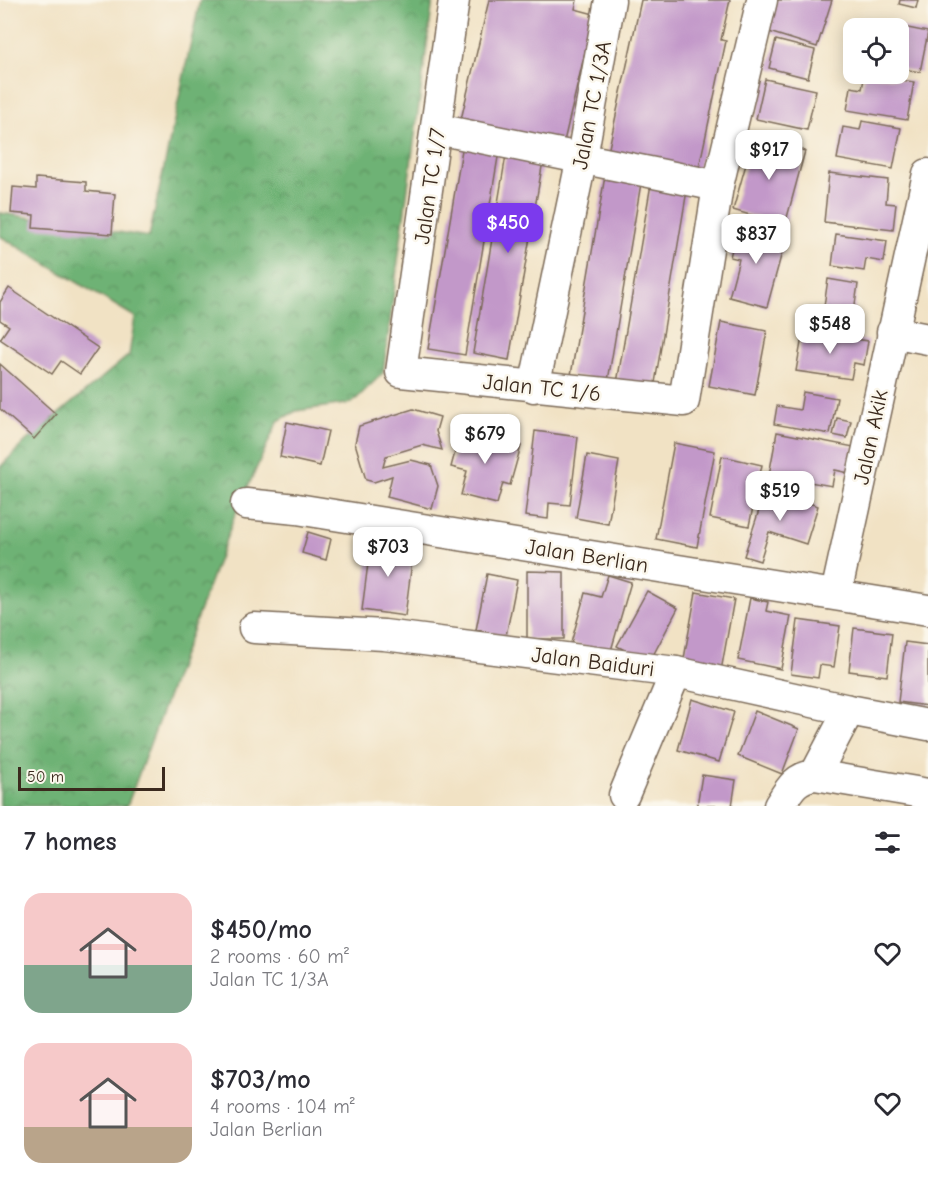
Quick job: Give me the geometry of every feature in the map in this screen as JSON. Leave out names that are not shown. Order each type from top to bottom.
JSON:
[{"type":"street","name":"Jalan TC 1/7","points":[[401,372],[454,0]]},
{"type":"street","name":"Jalan TC 1/3A","points":[[534,387],[582,157],[610,0]]},
{"type":"street","points":[[437,129],[718,186],[762,0]]},
{"type":"street","name":"Jalan Akik","points":[[836,594],[928,174]]},
{"type":"street","name":"Jalan TC 1/6","points":[[401,372],[684,401],[718,186]]},
{"type":"street","points":[[892,332],[928,339]]},
{"type":"street","name":"Jalan Berlian","points":[[246,504],[297,509],[836,594],[926,602]]},
{"type":"street","name":"Jalan Baiduri","points":[[254,628],[384,635],[676,672],[928,725]]},
{"type":"street","points":[[624,795],[676,672]]},
{"type":"street","points":[[815,775],[849,710]]},
{"type":"street","points":[[779,806],[792,786],[803,776],[815,775],[888,797],[928,794]]},
{"type":"green space","points":[[200,0],[433,0],[383,373],[352,403],[296,411],[278,421],[235,515],[127,806],[0,806],[0,467],[26,441],[129,355],[135,317],[0,236],[0,213],[149,237]]},
{"type":"building","points":[[489,0],[577,0],[575,9],[594,14],[562,150],[459,128]]},
{"type":"building","points":[[641,0],[730,0],[721,40],[726,41],[697,177],[607,157]]},
{"type":"building","points":[[776,0],[832,0],[817,47],[769,32]]},
{"type":"building","points":[[900,0],[918,0],[916,8],[899,4]]},
{"type":"building","points":[[909,28],[928,32],[920,72],[909,70]]},
{"type":"building","points":[[776,40],[815,50],[808,78],[769,68]]},
{"type":"building","points":[[765,79],[816,90],[807,130],[756,119]]},
{"type":"building","points":[[909,81],[914,82],[907,120],[847,110],[851,87],[862,89],[863,84],[909,84]]},
{"type":"building","points":[[862,121],[901,128],[893,169],[837,159],[843,127],[860,130]]},
{"type":"building","points":[[754,136],[805,151],[785,225],[733,210]]},
{"type":"building","points":[[463,144],[499,151],[465,355],[428,349]]},
{"type":"building","points":[[507,149],[544,155],[509,360],[473,353]]},
{"type":"building","points":[[606,170],[642,177],[608,381],[571,375]]},
{"type":"building","points":[[829,173],[888,180],[886,203],[896,204],[893,230],[824,222]]},
{"type":"building","points":[[36,178],[86,182],[86,191],[115,194],[112,234],[33,228],[34,215],[11,213],[13,187],[36,189]]},
{"type":"building","points":[[652,178],[688,184],[654,389],[617,383]]},
{"type":"building","points":[[738,225],[786,238],[767,307],[729,297],[739,259],[730,257]]},
{"type":"building","points":[[836,234],[887,241],[884,262],[866,259],[864,271],[832,266]]},
{"type":"building","points":[[828,279],[858,284],[853,318],[823,313]]},
{"type":"building","points":[[9,288],[98,348],[80,374],[61,361],[52,374],[0,339],[9,326],[0,320],[0,302]]},
{"type":"building","points":[[721,322],[767,331],[755,395],[709,386]]},
{"type":"building","points":[[803,331],[868,341],[864,365],[854,363],[851,379],[796,371]]},
{"type":"building","points":[[0,364],[56,414],[34,439],[0,409]]},
{"type":"building","points":[[803,392],[837,398],[830,434],[774,424],[777,406],[800,410]]},
{"type":"building","points":[[413,409],[440,417],[436,431],[442,450],[422,445],[386,456],[383,467],[411,460],[431,465],[438,486],[432,509],[387,497],[392,476],[374,482],[366,480],[355,443],[359,426]]},
{"type":"building","points":[[837,418],[851,421],[847,438],[833,435]]},
{"type":"building","points":[[287,422],[328,431],[320,466],[280,457]]},
{"type":"building","points":[[461,430],[521,446],[510,485],[503,483],[497,504],[461,495],[467,471],[451,467]]},
{"type":"building","points":[[535,431],[578,437],[570,505],[549,503],[548,519],[525,516]]},
{"type":"building","points":[[777,432],[854,447],[849,473],[835,470],[832,486],[769,475]]},
{"type":"building","points":[[674,443],[715,451],[697,547],[656,539]]},
{"type":"building","points":[[587,455],[619,461],[608,524],[576,518]]},
{"type":"building","points":[[722,456],[762,465],[749,526],[710,518]]},
{"type":"building","points":[[766,489],[818,506],[806,544],[769,532],[760,561],[744,556]]},
{"type":"building","points":[[308,532],[331,539],[326,560],[302,553]]},
{"type":"building","points":[[371,540],[414,546],[405,616],[362,610]]},
{"type":"building","points":[[527,571],[564,572],[564,639],[527,639]]},
{"type":"building","points":[[487,574],[517,580],[506,636],[476,630]]},
{"type":"building","points":[[608,575],[631,582],[610,654],[571,643],[585,593],[601,597]]},
{"type":"building","points":[[647,591],[678,608],[649,663],[617,646]]},
{"type":"building","points":[[696,592],[734,599],[721,671],[683,664]]},
{"type":"building","points":[[750,598],[768,602],[766,611],[791,616],[781,669],[738,660]]},
{"type":"building","points":[[798,620],[840,626],[834,667],[820,665],[818,678],[791,674]]},
{"type":"building","points":[[854,628],[892,633],[887,676],[849,671]]},
{"type":"building","points":[[905,642],[928,645],[928,706],[898,702]]},
{"type":"building","points":[[692,699],[734,712],[719,762],[678,750]]},
{"type":"building","points":[[755,711],[799,729],[782,774],[738,756]]},
{"type":"building","points":[[702,775],[736,780],[732,806],[697,806]]}]
